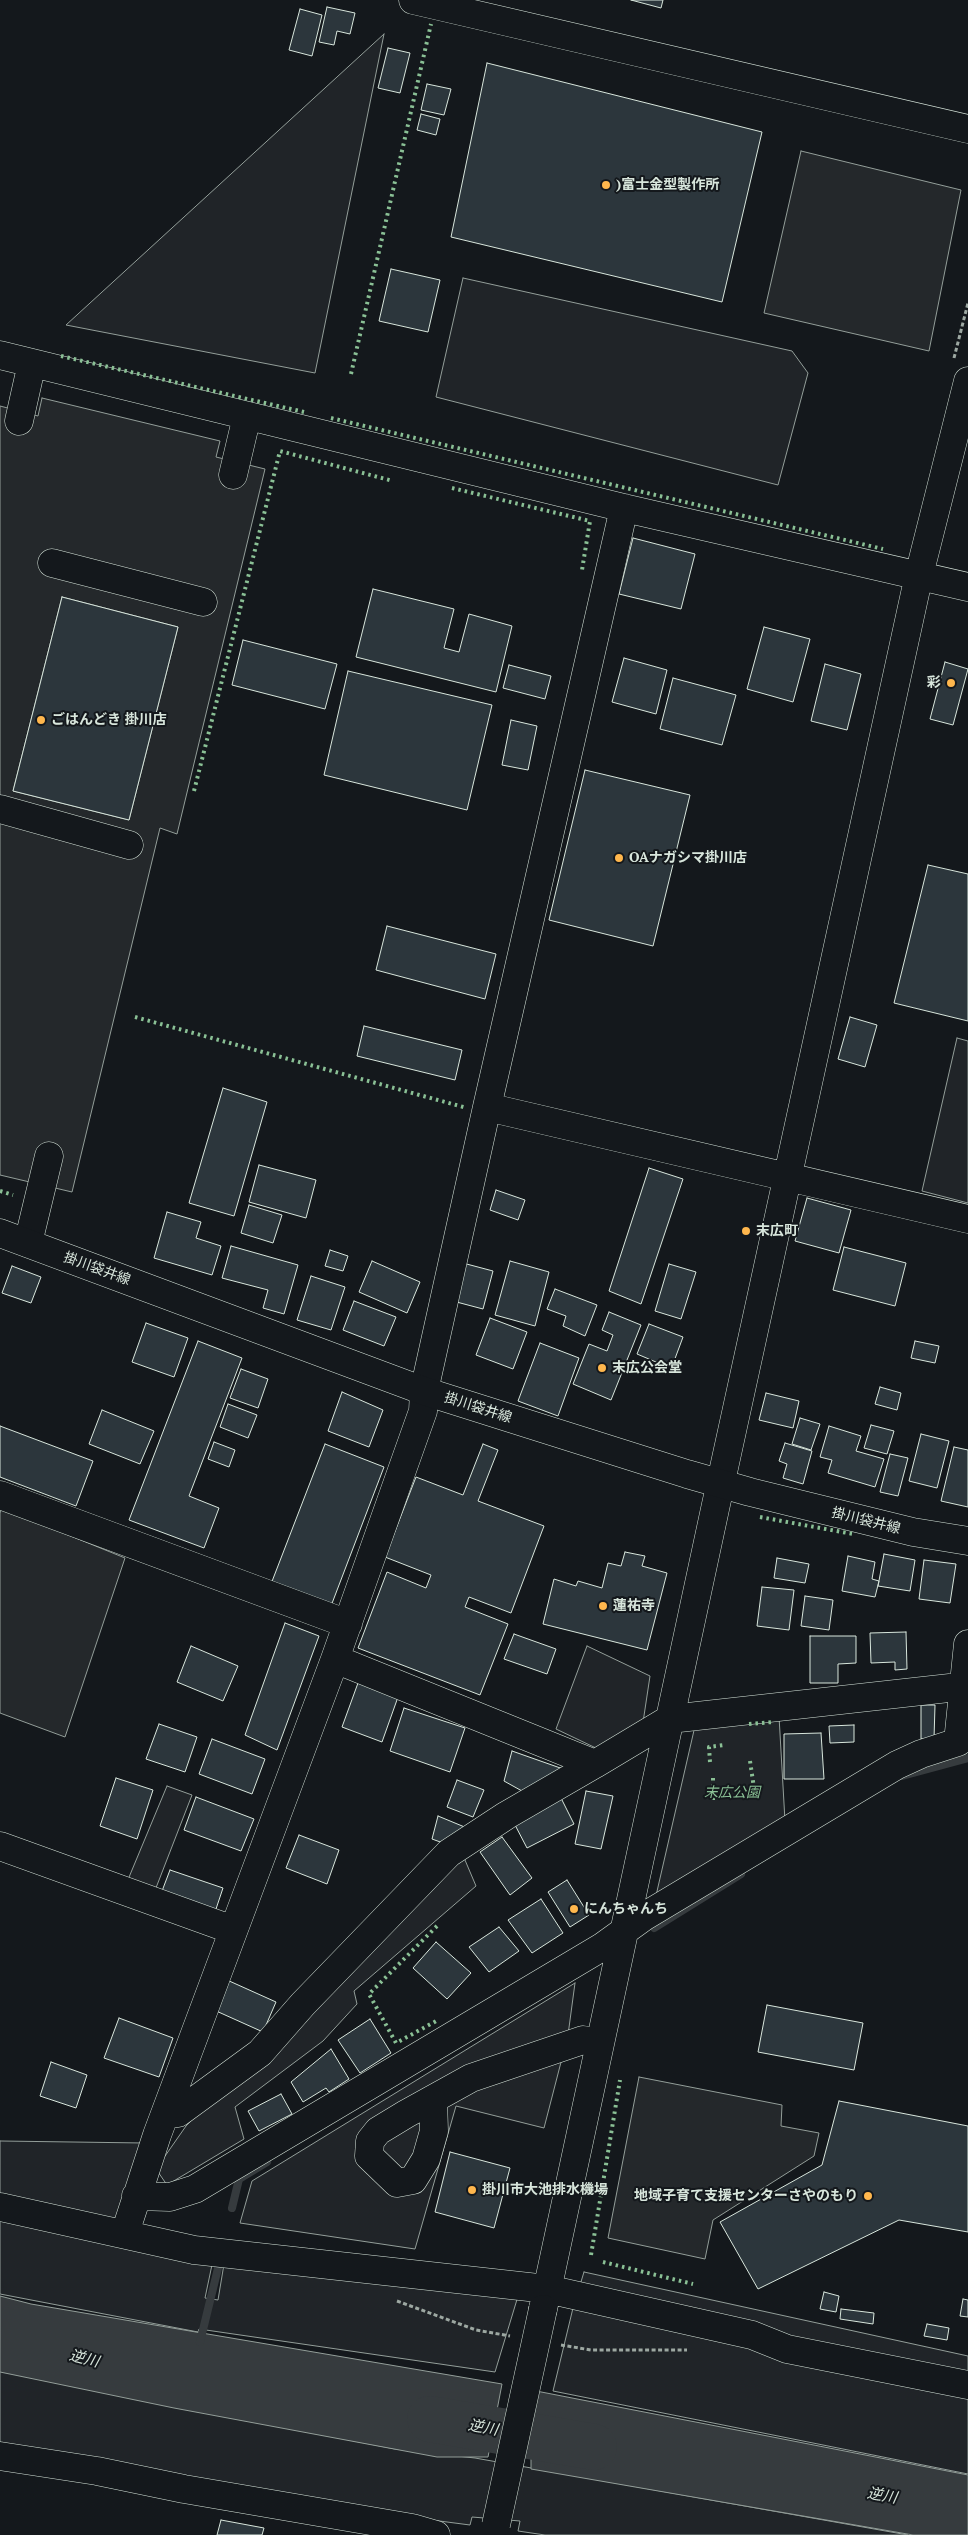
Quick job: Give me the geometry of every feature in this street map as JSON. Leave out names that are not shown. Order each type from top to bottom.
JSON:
[{"type":"street","points":[[413,0],[968,129]]},
{"type":"street","points":[[0,355],[624,508],[968,587]]},
{"type":"street","points":[[19,421],[32,363]]},
{"type":"street","points":[[495,2530],[919,575],[968,381]]},
{"type":"street","points":[[233,475],[247,416]]},
{"type":"street","points":[[125,2233],[165,2114],[335,1660],[423,1411],[424,1391],[487,1107],[624,508]]},
{"type":"street","points":[[52,563],[204,602]]},
{"type":"street","points":[[0,809],[129,845]]},
{"type":"street","points":[[487,1107],[968,1219]]},
{"type":"street","points":[[28,1243],[48,1156]]},
{"type":"street","name":"掛川袋井線","points":[[0,1233],[424,1391],[721,1484],[913,1532],[968,1541]]},
{"type":"street","points":[[0,1495],[348,1624]]},
{"type":"street","points":[[136,2196],[170,2197],[195,2189],[625,1932],[645,1916],[897,1765],[921,1754],[958,1742],[968,1644]]},
{"type":"street","points":[[335,1660],[595,1764]]},
{"type":"street","points":[[165,2114],[178,2113],[260,2054],[303,2004],[449,1853],[507,1815],[670,1719],[965,1686]]},
{"type":"street","points":[[0,1846],[233,1930]]},
{"type":"street","points":[[433,2099],[471,2078],[583,2040],[600,2044]]},
{"type":"street","points":[[0,2207],[125,2233],[194,2250],[545,2299],[752,2335],[787,2349],[968,2385]]},
{"type":"street","points":[[0,2456],[97,2471],[156,2484],[412,2528],[436,2535]]},
{"type":"green space","points":[[384,34],[315,373],[66,325]]},
{"type":"green space","points":[[463,278],[792,351],[808,373],[778,485],[436,397]]},
{"type":"green space","points":[[957,1038],[968,1041],[968,1203],[922,1191]]},
{"type":"green space","points":[[587,1646],[650,1676],[642,1729],[598,1749],[556,1729]]},
{"type":"green space","name":"末広公園","points":[[779,1716],[785,1821],[655,1900],[695,1726]]},
{"type":"green space","points":[[167,1786],[192,1795],[154,1893],[127,1882]]},
{"type":"green space","points":[[462,1853],[476,1886],[354,1991],[357,2004],[323,2041],[235,2107],[244,2139],[167,2185],[156,2169],[186,2126]]},
{"type":"green space","points":[[575,1983],[568,2035],[544,2128],[456,2106],[415,2249],[240,2223],[252,2181]]},
{"type":"green space","points":[[0,2141],[144,2143],[119,2228],[0,2200]]},
{"type":"green space","points":[[0,2214],[213,2260],[205,2298],[218,2300],[224,2264],[522,2283],[495,2372],[199,2329],[198,2332],[0,2294]]},
{"type":"green space","points":[[584,2272],[968,2356],[968,2474],[553,2391],[573,2308]]},
{"type":"green space","points":[[0,2371],[395,2449],[475,2458],[908,2535],[545,2535],[518,2531],[520,2521],[472,2517],[470,2525],[156,2484],[0,2456]]},
{"type":"shaded area","points":[[801,151],[961,190],[929,351],[764,313]]},
{"type":"shaded area","points":[[42,398],[220,441],[216,457],[265,469],[177,834],[160,828],[72,1192],[0,1175],[0,406],[38,416]],"holes":[[[62,597],[178,627],[129,820],[13,791]]]},
{"type":"shaded area","points":[[2,1508],[125,1558],[65,1737],[0,1713],[0,1513]]},
{"type":"shaded area","points":[[639,2077],[782,2105],[781,2126],[819,2133],[814,2156],[713,2220],[705,2259],[608,2238]]},
{"type":"water","points":[[0,2296],[31,2304],[502,2384],[488,2457],[437,2457],[174,2408],[0,2372]]},
{"type":"water","points":[[531,2390],[968,2475],[968,2535],[913,2535],[531,2469]]},
{"type":"building","points":[[631,0],[663,0],[661,8]]},
{"type":"building","points":[[327,7],[355,13],[350,34],[337,31],[334,45],[319,42]]},
{"type":"building","points":[[300,9],[322,15],[312,56],[289,50]]},
{"type":"building","points":[[388,48],[410,53],[400,93],[378,88]]},
{"type":"building","name":")富士金型製作所","points":[[487,63],[762,132],[722,302],[451,237]]},
{"type":"building","points":[[427,84],[451,89],[444,115],[421,110]]},
{"type":"building","points":[[421,114],[440,119],[436,135],[417,130]]},
{"type":"building","points":[[391,269],[440,280],[428,332],[379,321]]},
{"type":"building","points":[[633,538],[695,554],[681,609],[619,594]]},
{"type":"building","points":[[373,589],[454,609],[444,648],[459,652],[469,614],[512,626],[496,692],[356,657]]},
{"type":"building","points":[[62,597],[178,627],[129,820],[13,791]]},
{"type":"building","points":[[764,627],[810,639],[793,702],[747,689]]},
{"type":"building","points":[[243,640],[337,664],[325,709],[232,685]]},
{"type":"building","points":[[624,658],[667,670],[656,714],[612,702]]},
{"type":"building","points":[[945,662],[968,669],[953,725],[930,719]]},
{"type":"building","points":[[825,664],[861,674],[847,730],[811,721]]},
{"type":"building","points":[[509,665],[551,676],[545,699],[503,688]]},
{"type":"building","points":[[348,671],[492,705],[467,810],[324,775]]},
{"type":"building","points":[[673,678],[736,695],[722,745],[660,729]]},
{"type":"building","points":[[511,720],[537,726],[528,770],[502,765]]},
{"type":"building","name":"OAナガシマ掛川店","points":[[585,770],[690,795],[653,946],[549,920]]},
{"type":"building","points":[[928,865],[968,874],[968,1021],[894,1003]]},
{"type":"building","points":[[387,926],[496,954],[485,999],[376,970]]},
{"type":"building","points":[[850,1017],[877,1025],[865,1067],[838,1059]]},
{"type":"building","points":[[364,1026],[462,1050],[455,1080],[357,1056]]},
{"type":"building","points":[[223,1088],[267,1102],[234,1216],[189,1203]]},
{"type":"building","points":[[259,1165],[316,1180],[306,1218],[249,1202]]},
{"type":"building","points":[[649,1168],[683,1179],[641,1304],[609,1291]]},
{"type":"building","points":[[496,1190],[525,1200],[518,1220],[490,1210]]},
{"type":"building","points":[[807,1198],[851,1210],[839,1253],[795,1241]]},
{"type":"building","points":[[249,1205],[282,1215],[273,1243],[241,1233]]},
{"type":"building","points":[[167,1212],[201,1222],[196,1238],[221,1246],[212,1275],[154,1258]]},
{"type":"building","points":[[231,1246],[298,1265],[284,1314],[263,1308],[268,1290],[222,1278]]},
{"type":"building","points":[[844,1247],[906,1263],[895,1306],[833,1290]]},
{"type":"building","points":[[330,1250],[348,1256],[343,1271],[325,1266]]},
{"type":"building","points":[[372,1261],[420,1282],[407,1313],[359,1292]]},
{"type":"building","points":[[510,1261],[549,1272],[535,1326],[495,1315]]},
{"type":"building","points":[[459,1262],[493,1271],[483,1309],[449,1300]]},
{"type":"building","points":[[669,1264],[696,1272],[681,1319],[655,1311]]},
{"type":"building","points":[[12,1266],[41,1277],[31,1303],[2,1293]]},
{"type":"building","points":[[311,1276],[345,1287],[331,1330],[297,1320]]},
{"type":"building","points":[[555,1289],[597,1305],[585,1336],[563,1326],[566,1316],[547,1309]]},
{"type":"building","points":[[354,1301],[396,1317],[384,1346],[343,1330]]},
{"type":"building","name":"末広公会堂","points":[[609,1312],[641,1325],[611,1400],[573,1384],[589,1344],[607,1351],[613,1335],[602,1330]]},
{"type":"building","points":[[490,1318],[527,1332],[513,1369],[476,1355]]},
{"type":"building","points":[[146,1323],[188,1338],[174,1377],[132,1362]]},
{"type":"building","points":[[649,1324],[683,1337],[673,1364],[656,1362],[637,1354]]},
{"type":"building","points":[[198,1341],[242,1358],[189,1496],[219,1508],[204,1548],[129,1520]]},
{"type":"building","points":[[915,1341],[939,1346],[935,1363],[911,1358]]},
{"type":"building","points":[[540,1343],[579,1358],[558,1416],[518,1401]]},
{"type":"building","points":[[241,1369],[268,1379],[258,1408],[230,1398]]},
{"type":"building","points":[[880,1387],[901,1393],[897,1410],[875,1404]]},
{"type":"building","points":[[342,1392],[383,1410],[369,1447],[328,1431]]},
{"type":"building","points":[[766,1393],[799,1401],[793,1428],[759,1420]]},
{"type":"building","points":[[228,1404],[257,1415],[248,1438],[220,1427]]},
{"type":"building","points":[[102,1410],[154,1431],[140,1464],[89,1444]]},
{"type":"building","points":[[800,1418],[820,1424],[811,1450],[792,1444]]},
{"type":"building","points":[[871,1425],[894,1431],[887,1454],[864,1448]]},
{"type":"building","points":[[0,1426],[93,1461],[76,1506],[0,1477]]},
{"type":"building","points":[[829,1426],[861,1436],[856,1451],[884,1459],[875,1487],[828,1473],[832,1460],[820,1457]]},
{"type":"building","points":[[921,1434],[949,1441],[937,1488],[909,1481]]},
{"type":"building","points":[[214,1442],[235,1450],[229,1467],[208,1459]]},
{"type":"building","points":[[785,1443],[812,1451],[803,1484],[783,1478],[787,1464],[779,1461]]},
{"type":"building","points":[[325,1444],[384,1467],[331,1606],[271,1584]]},
{"type":"building","points":[[483,1444],[498,1450],[478,1501],[544,1526],[511,1613],[469,1597],[465,1607],[508,1624],[480,1695],[358,1648],[387,1572],[426,1588],[431,1575],[385,1557],[416,1477],[463,1495]]},
{"type":"building","points":[[954,1447],[968,1450],[968,1507],[941,1501]]},
{"type":"building","points":[[890,1454],[908,1458],[898,1496],[880,1492]]},
{"type":"building","name":"蓮祐寺","points":[[625,1552],[645,1556],[642,1566],[667,1573],[647,1650],[543,1624],[554,1579],[576,1586],[578,1581],[602,1588],[608,1563],[621,1566]]},
{"type":"building","points":[[884,1554],[915,1560],[910,1591],[878,1586]]},
{"type":"building","points":[[848,1556],[875,1562],[872,1579],[879,1581],[875,1597],[842,1591]]},
{"type":"building","points":[[777,1558],[809,1564],[805,1583],[774,1578]]},
{"type":"building","points":[[924,1560],[956,1564],[950,1603],[919,1599]]},
{"type":"building","points":[[762,1587],[794,1590],[789,1630],[757,1626]]},
{"type":"building","points":[[805,1596],[833,1600],[829,1630],[801,1626]]},
{"type":"building","points":[[285,1623],[319,1636],[277,1750],[245,1735]]},
{"type":"building","points":[[906,1632],[907,1669],[895,1670],[895,1662],[871,1663],[870,1633]]},
{"type":"building","points":[[514,1634],[556,1649],[547,1674],[504,1659]]},
{"type":"building","points":[[810,1636],[856,1636],[856,1663],[838,1664],[838,1683],[810,1683]]},
{"type":"building","points":[[191,1646],[238,1666],[223,1701],[177,1682]]},
{"type":"building","points":[[358,1683],[398,1697],[382,1742],[342,1727]]},
{"type":"building","points":[[921,1705],[935,1705],[934,1739],[921,1739]]},
{"type":"building","points":[[404,1708],[465,1728],[450,1772],[390,1751]]},
{"type":"building","points":[[159,1724],[197,1737],[185,1772],[146,1759]]},
{"type":"building","points":[[854,1725],[854,1742],[830,1743],[829,1726]]},
{"type":"building","points":[[821,1733],[824,1779],[784,1779],[784,1734]]},
{"type":"building","points":[[212,1739],[265,1759],[252,1794],[199,1774]]},
{"type":"building","points":[[512,1751],[566,1770],[522,1791],[504,1781]]},
{"type":"building","points":[[116,1778],[153,1790],[137,1839],[100,1826]]},
{"type":"building","points":[[457,1780],[484,1790],[473,1817],[447,1807]]},
{"type":"building","points":[[586,1791],[613,1796],[601,1849],[575,1844]]},
{"type":"building","points":[[196,1797],[254,1819],[241,1851],[184,1830]]},
{"type":"building","points":[[561,1798],[574,1824],[527,1848],[514,1823]]},
{"type":"building","points":[[438,1816],[467,1828],[443,1843],[432,1839]]},
{"type":"building","points":[[299,1835],[339,1850],[327,1884],[286,1868]]},
{"type":"building","points":[[502,1837],[532,1878],[510,1895],[480,1852]]},
{"type":"building","points":[[170,1870],[223,1888],[213,1918],[159,1899]]},
{"type":"building","points":[[567,1880],[589,1915],[570,1927],[548,1892]]},
{"type":"building","points":[[541,1899],[563,1933],[532,1953],[508,1920]]},
{"type":"building","points":[[499,1927],[519,1951],[489,1972],[469,1947]]},
{"type":"building","points":[[436,1942],[471,1973],[447,1999],[413,1968]]},
{"type":"building","points":[[227,1980],[276,2002],[263,2032],[214,2010]]},
{"type":"building","points":[[767,2005],[863,2023],[854,2070],[758,2052]]},
{"type":"building","points":[[119,2018],[173,2038],[159,2077],[104,2058]]},
{"type":"building","points":[[370,2019],[391,2053],[360,2073],[338,2040]]},
{"type":"building","points":[[331,2049],[349,2079],[329,2092],[326,2088],[303,2102],[291,2082]]},
{"type":"building","points":[[51,2062],[87,2075],[76,2108],[40,2096]]},
{"type":"building","points":[[281,2094],[292,2114],[259,2131],[248,2111]]},
{"type":"building","name":"地域子育て支援センターさやのもり","points":[[839,2101],[968,2126],[968,2232],[899,2220],[758,2289],[720,2222],[822,2165]]},
{"type":"building","name":"掛川市大池排水機場","points":[[450,2152],[510,2168],[494,2228],[435,2212]]},
{"type":"building","points":[[824,2292],[839,2296],[836,2312],[820,2309]]},
{"type":"building","points":[[963,2299],[968,2300],[968,2317],[960,2316]]},
{"type":"building","points":[[841,2309],[874,2313],[873,2324],[840,2319]]},
{"type":"building","points":[[927,2324],[949,2328],[947,2340],[924,2336]]},
{"type":"building","points":[[221,2520],[264,2528],[262,2535],[217,2535]]},
{"type":"waterway","points":[[902,1776],[968,1758]]},
{"type":"waterway","points":[[654,1928],[741,1874]]},
{"type":"waterway","points":[[232,2208],[239,2179],[267,2162]]},
{"type":"waterway","points":[[200,2342],[219,2264]]},
{"type":"waterway","name":"逆川","points":[[430,2419],[594,2447]]},
{"type":"hedge","points":[[351,374],[431,24]]},
{"type":"hedge","points":[[61,356],[304,412]]},
{"type":"hedge","points":[[331,418],[883,549]]},
{"type":"hedge","points":[[194,791],[280,451],[393,481]]},
{"type":"hedge","points":[[452,488],[590,521],[582,570]]},
{"type":"hedge","points":[[135,1017],[467,1108]]},
{"type":"hedge","points":[[0,1191],[13,1195]]},
{"type":"hedge","points":[[760,1517],[853,1534]]},
{"type":"hedge","points":[[749,1724],[773,1722]]},
{"type":"hedge","points":[[710,1762],[709,1747],[724,1745]]},
{"type":"hedge","points":[[750,1761],[755,1795]]},
{"type":"hedge","points":[[713,1778],[713,1801]]},
{"type":"hedge","points":[[437,1926],[369,1994],[396,2043],[438,2020]]},
{"type":"hedge","points":[[591,2255],[620,2080]]},
{"type":"hedge","points":[[603,2262],[693,2284]]},
{"type":"place","name":")富士金型製作所","points":[[606,185]]},
{"type":"place","name":"彩","points":[[951,683]]},
{"type":"place","name":"ごはんどき 掛川店","points":[[41,720]]},
{"type":"place","name":"OAナガシマ掛川店","points":[[619,858]]},
{"type":"place","name":"末広町","points":[[746,1231]]},
{"type":"place","name":"末広公会堂","points":[[602,1368]]},
{"type":"place","name":"蓮祐寺","points":[[603,1606]]},
{"type":"place","name":"にんちゃんち","points":[[574,1909]]},
{"type":"place","name":"掛川市大池排水機場","points":[[472,2190]]},
{"type":"place","name":"地域子育て支援センターさやのもり","points":[[868,2196]]}]
